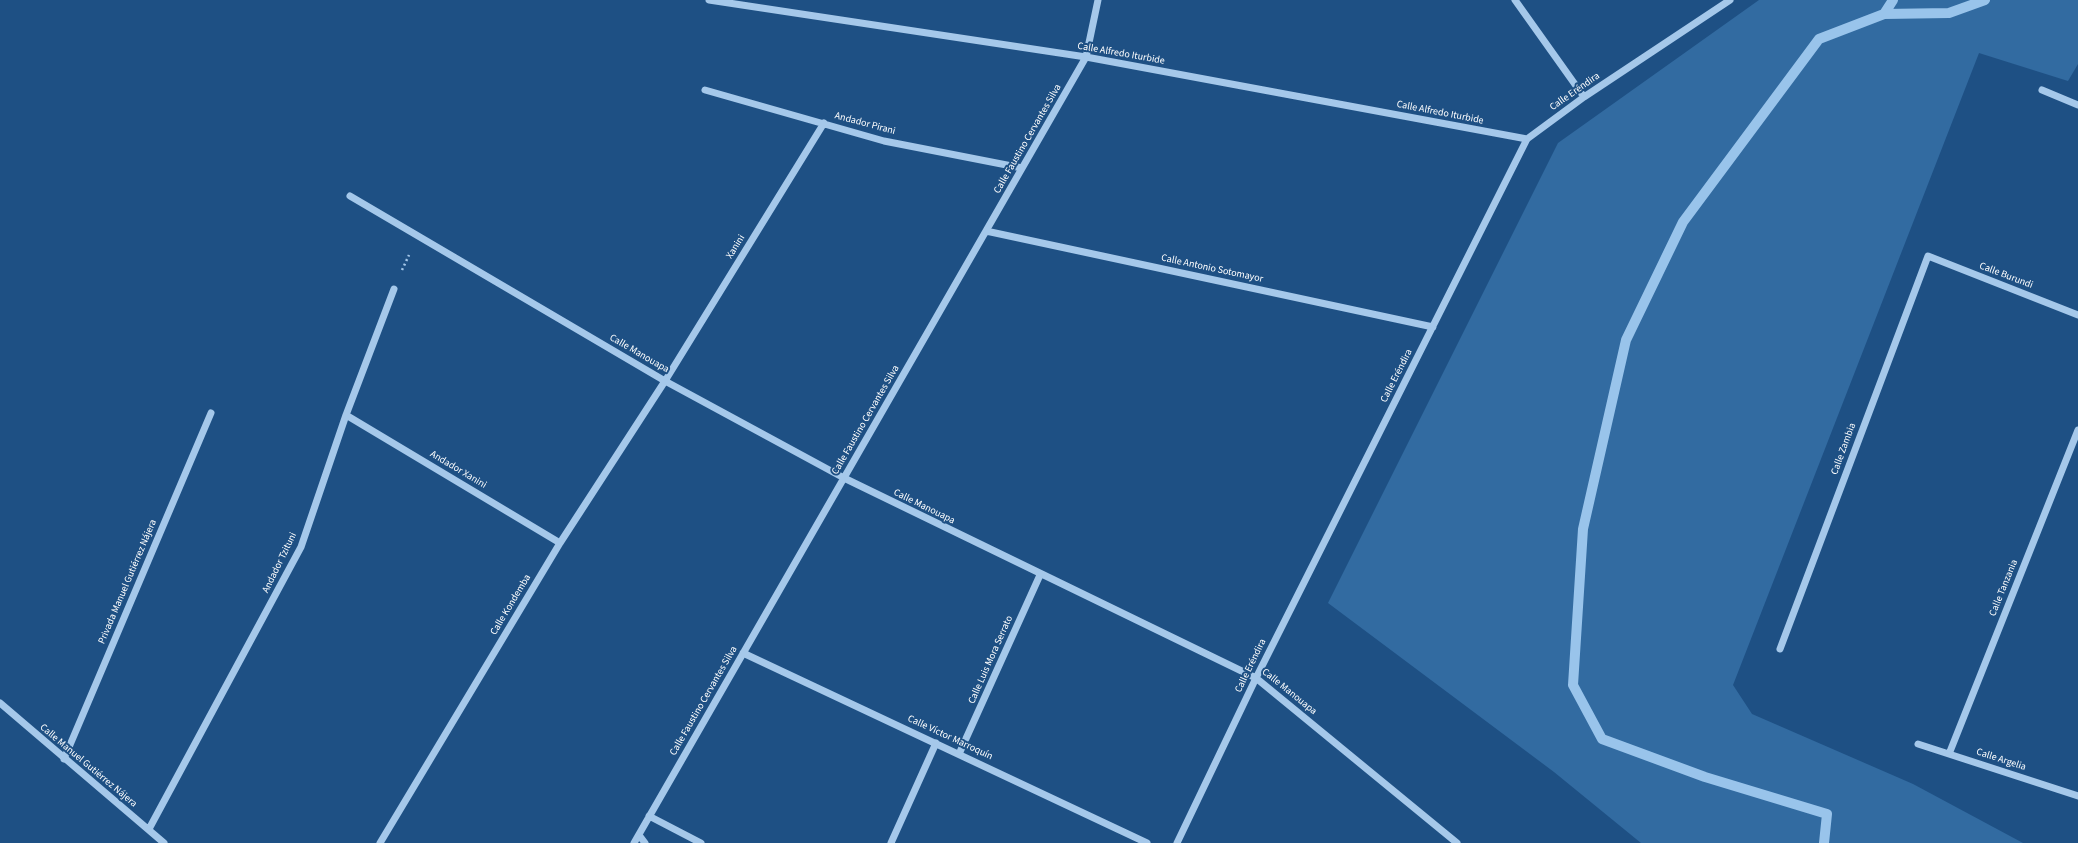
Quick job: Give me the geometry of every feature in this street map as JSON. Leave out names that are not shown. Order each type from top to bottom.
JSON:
[{"type":"street","name":"Calle Alfredo Iturbide","points":[[709,0],[1086,57],[1527,139]]},
{"type":"street","name":"Calle Faustino Cervantes Silva","points":[[634,843],[1086,57],[1098,0]]},
{"type":"street","points":[[1515,0],[1584,97]]},
{"type":"street","name":"Calle Eréndira","points":[[1177,843],[1256,678],[1527,139],[1584,97],[1730,0]]},
{"type":"street","name":"Andador Pirani","points":[[705,90],[884,141],[1022,168]]},
{"type":"street","points":[[2042,90],[2078,105]]},
{"type":"street","name":"Xanini","points":[[665,381],[824,123]]},
{"type":"street","name":"Calle Manouapa","points":[[350,196],[665,381],[844,478],[1040,575],[1256,678],[1457,843]]},
{"type":"street","name":"Calle Antonio Sotomayor","points":[[986,231],[1433,327]]},
{"type":"street","name":"Calle Burundi","points":[[1928,256],[2078,315]]},
{"type":"street","name":"Calle Zambia","points":[[1780,649],[1928,256]]},
{"type":"street","name":"Andador Tzituni","points":[[149,829],[301,547],[346,415],[394,289]]},
{"type":"street","name":"Calle Kondemba","points":[[380,843],[560,543],[665,381]]},
{"type":"street","name":"Privada Manuel Gutiérrez Nájera","points":[[64,759],[211,413]]},
{"type":"street","name":"Andador Xanini","points":[[346,415],[560,543]]},
{"type":"street","name":"Calle Tanzania","points":[[1949,754],[2078,430]]},
{"type":"street","name":"Calle Luis Mora Serrato","points":[[959,754],[1040,575]]},
{"type":"street","name":"Calle Víctor Marroquín","points":[[744,653],[1147,843]]},
{"type":"street","name":"Calle Manuel Gutiérrez Nájera","points":[[0,703],[164,843]]},
{"type":"street","points":[[891,843],[936,743]]},
{"type":"street","name":"Calle Argelia","points":[[1918,744],[2078,796]]},
{"type":"street","points":[[649,816],[701,843]]},
{"type":"street","points":[[639,835],[645,843]]},
{"type":"path","points":[[394,289],[417,236]]},
{"type":"shaded area","points":[[1759,0],[2078,0],[2078,64],[2068,81],[1979,53],[1733,685],[1752,714],[1913,784],[2023,843],[1641,843],[1554,772],[1328,603],[1558,143]]},
{"type":"waterway","points":[[1884,14],[1893,0]]},
{"type":"waterway","points":[[1824,843],[1827,814],[1705,777],[1602,739],[1573,685],[1583,529],[1626,340],[1683,222],[1819,39],[1884,14],[1949,13],[1985,0]]}]
